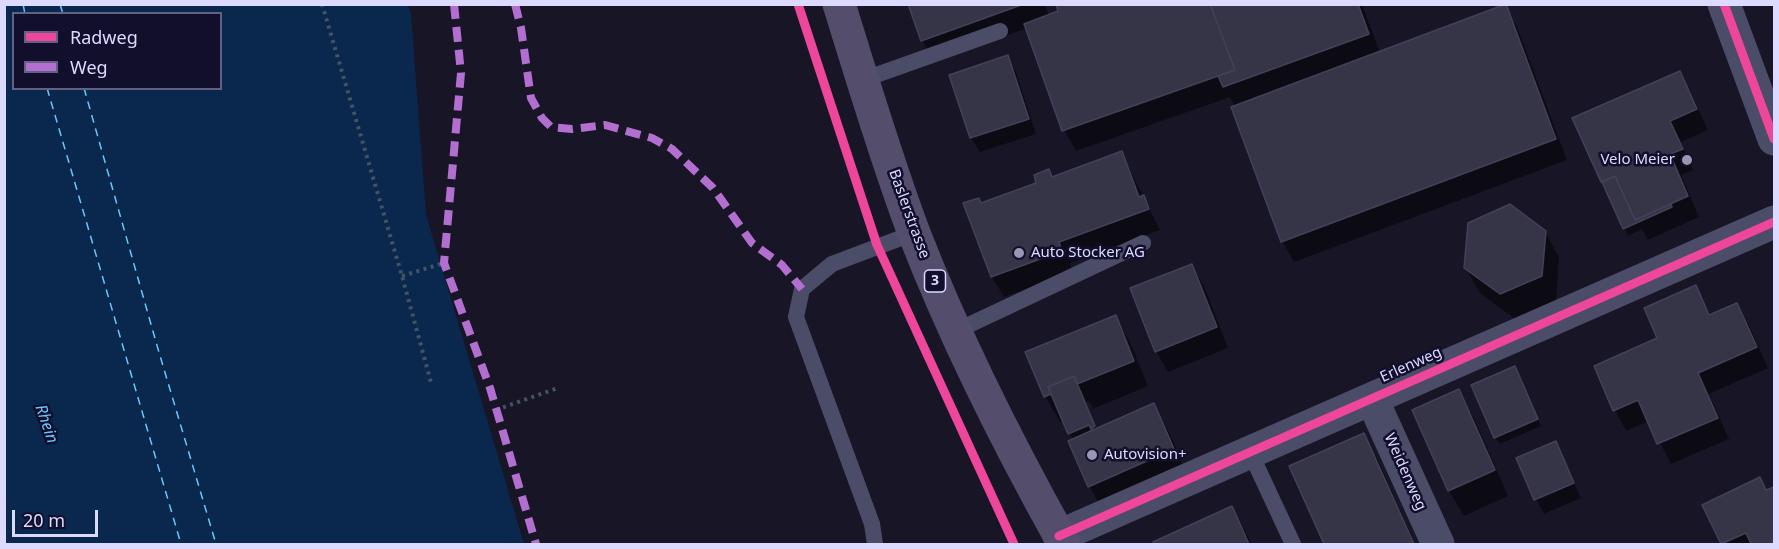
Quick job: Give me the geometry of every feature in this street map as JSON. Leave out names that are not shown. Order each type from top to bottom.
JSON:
[{"type":"main road","name":"Baslerstrasse","points":[[838,4],[914,232],[956,331],[1005,434],[1062,540]]},
{"type":"street","points":[[1724,4],[1774,139]]},
{"type":"street","name":"Erlenweg","points":[[1062,540],[1250,452],[1774,222]]},
{"type":"street","name":"Weidenweg","points":[[1372,399],[1438,544]]},
{"type":"lane","points":[[862,80],[1000,31]]},
{"type":"lane","points":[[875,544],[872,524],[796,317],[802,289],[832,264],[914,232]]},
{"type":"lane","points":[[956,331],[1143,243]]},
{"type":"lane","points":[[1250,452],[1293,544]]},
{"type":"path","points":[[322,4],[432,386]]},
{"type":"path","points":[[402,276],[444,263]]},
{"type":"path","points":[[496,410],[558,388]]},
{"type":"water","name":"Rhein","points":[[4,5],[408,5],[411,15],[426,215],[524,544],[5,544]]},
{"type":"building","points":[[908,4],[1024,4],[921,41]]},
{"type":"building","points":[[1056,4],[1210,4],[1235,70],[1062,131],[1024,24],[1058,11]]},
{"type":"building","points":[[1210,4],[1358,4],[1369,34],[1223,87],[1218,76],[1235,70]]},
{"type":"building","points":[[1506,4],[1556,139],[1281,242],[1231,107]]},
{"type":"building","points":[[1008,55],[1029,119],[970,138],[949,75]]},
{"type":"building","points":[[1680,71],[1697,109],[1670,121],[1683,149],[1670,154],[1688,196],[1635,220],[1615,176],[1601,182],[1572,118]]},
{"type":"building","points":[[1122,151],[1139,197],[1144,195],[1149,209],[1059,242],[1062,251],[991,277],[963,203],[979,198],[981,203],[1036,183],[1034,175],[1049,169],[1052,177]]},
{"type":"building","points":[[1615,176],[1635,220],[1671,204],[1672,207],[1623,229],[1602,182]]},
{"type":"building","points":[[1510,204],[1546,231],[1542,276],[1500,294],[1464,268],[1468,223]]},
{"type":"building","points":[[1192,264],[1217,327],[1155,352],[1130,288]]},
{"type":"building","points":[[1696,285],[1709,315],[1737,303],[1757,347],[1698,373],[1718,418],[1657,444],[1638,400],[1613,411],[1594,366],[1657,338],[1644,308]]},
{"type":"building","points":[[1116,315],[1134,361],[1077,384],[1074,376],[1048,387],[1051,394],[1044,397],[1025,352]]},
{"type":"building","points":[[1515,366],[1538,419],[1494,438],[1471,385]]},
{"type":"building","points":[[1074,376],[1095,426],[1091,429],[1089,425],[1068,434],[1048,387]]},
{"type":"building","points":[[1459,389],[1495,470],[1448,491],[1412,410]]},
{"type":"building","points":[[1154,403],[1174,449],[1088,487],[1068,441]]},
{"type":"building","points":[[1364,433],[1414,544],[1324,544],[1289,466]]},
{"type":"building","points":[[1556,441],[1574,483],[1534,500],[1516,458]]},
{"type":"building","points":[[1760,477],[1766,490],[1774,487],[1774,544],[1751,544],[1746,533],[1721,544],[1702,505]]},
{"type":"building","points":[[1232,506],[1249,544],[1154,544],[1153,542]]},
{"type":"ferry route","points":[[23,4],[25,12]]},
{"type":"ferry route","points":[[60,4],[62,12]]},
{"type":"ferry route","points":[[48,90],[181,544]]},
{"type":"ferry route","points":[[85,90],[216,544]]},
{"type":"marked path","points":[[454,4],[461,73],[444,263],[490,388],[536,544]]},
{"type":"marked path","points":[[515,4],[521,28],[531,98],[542,118],[551,127],[572,129],[605,125],[652,138],[672,149],[713,188],[752,243],[782,265],[802,289]]},
{"type":"cycle path","points":[[798,4],[877,245],[1014,544]]},
{"type":"cycle path","points":[[1724,4],[1774,139]]},
{"type":"cycle path","points":[[1059,536],[1774,222]]},
{"type":"place","name":"Velo Meier","points":[[1687,160]]},
{"type":"place","name":"Auto Stocker AG","points":[[1019,253]]},
{"type":"place","name":"Autovision+","points":[[1092,455]]}]
